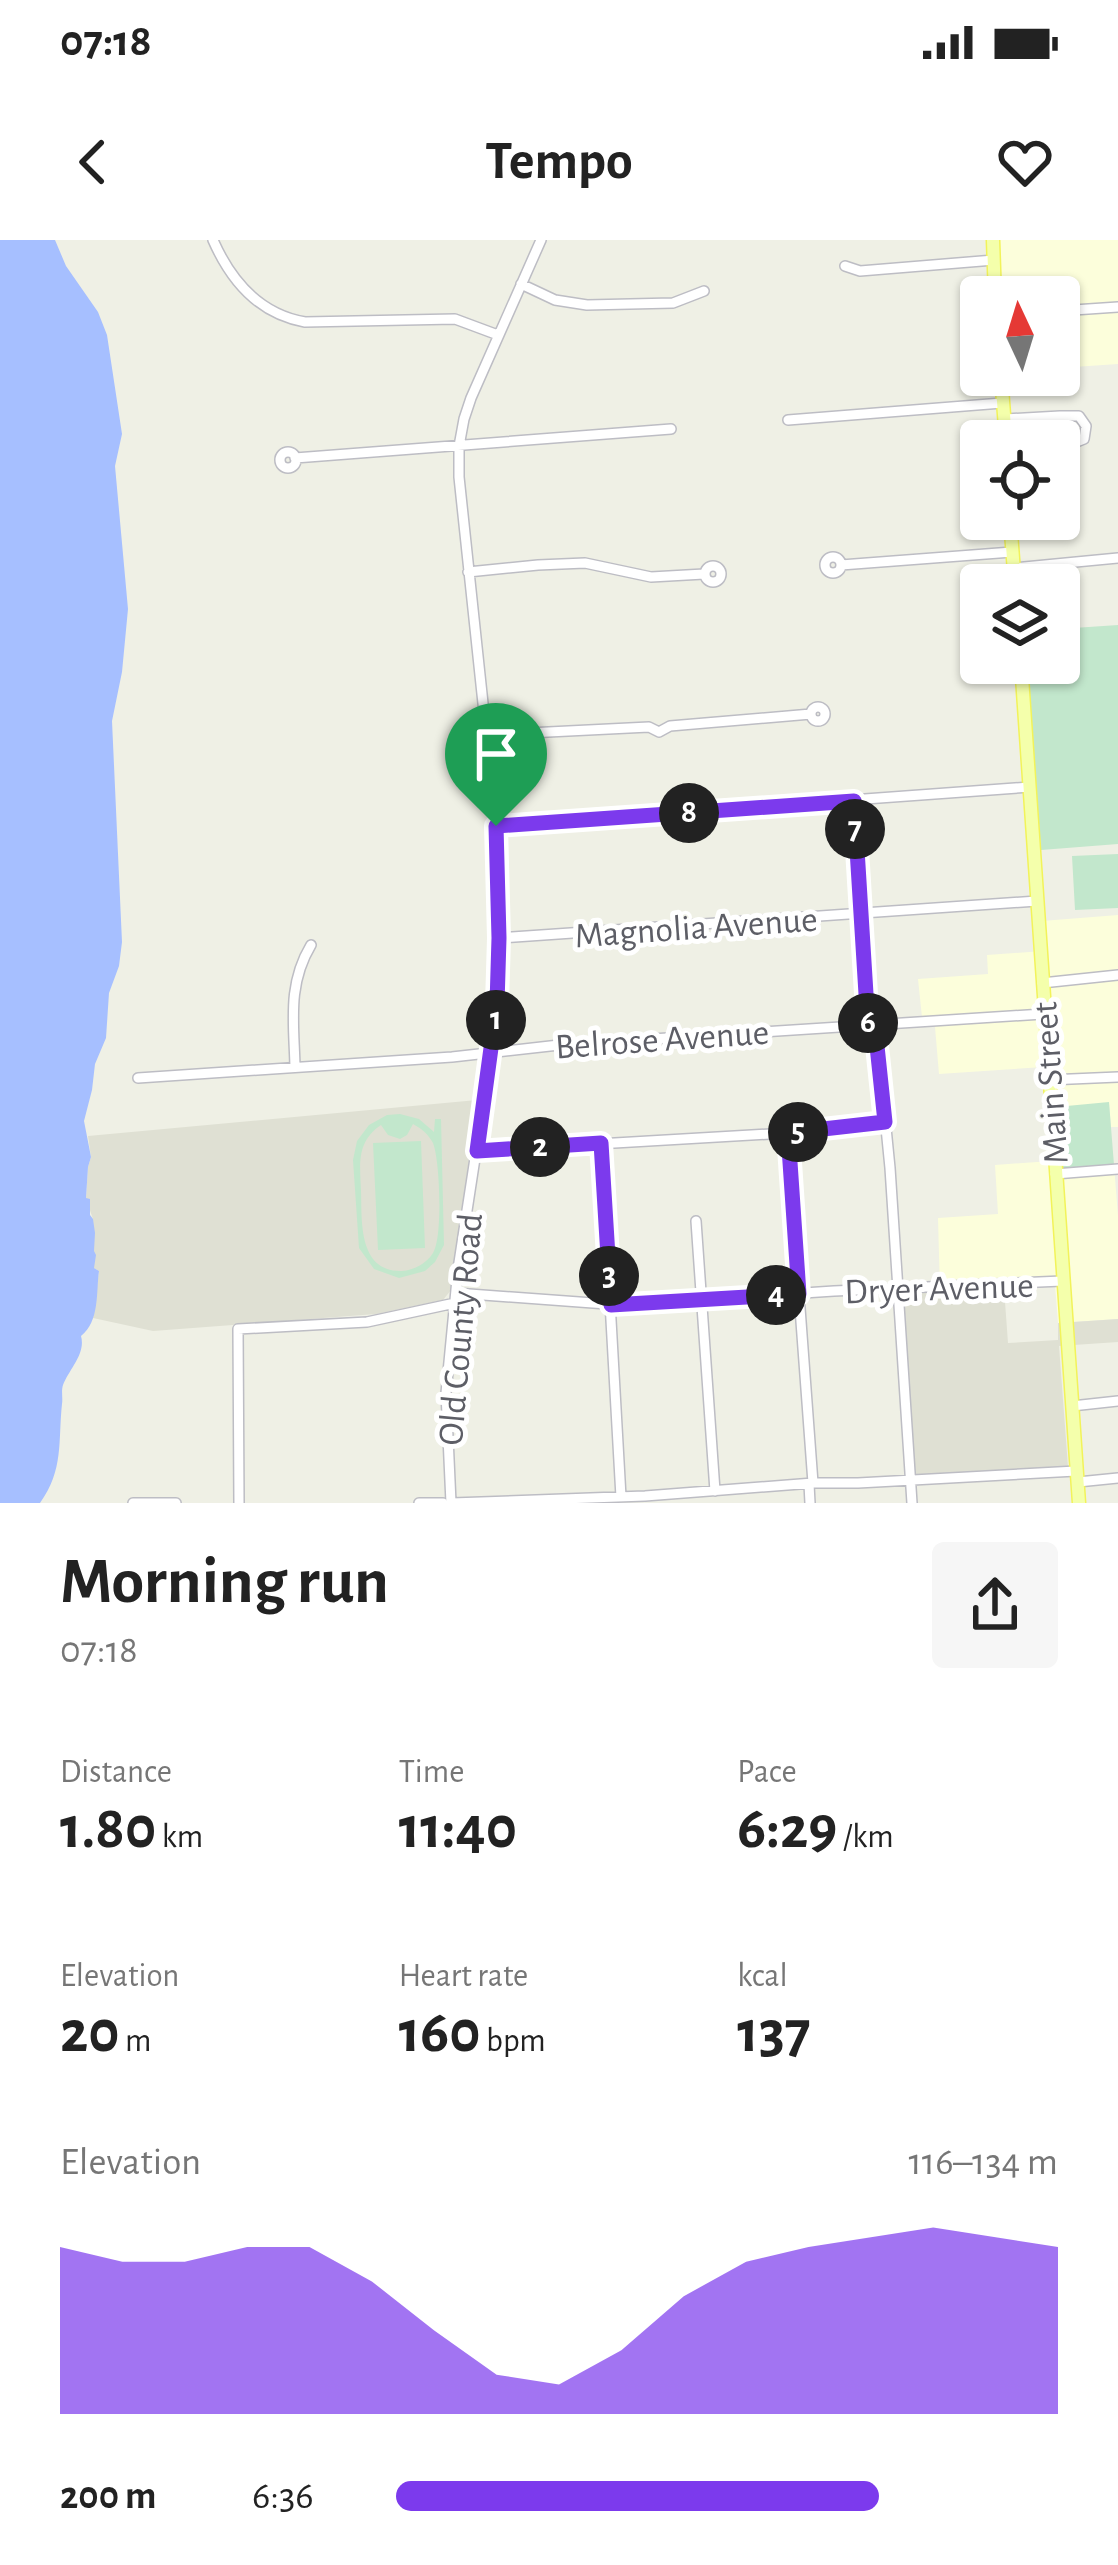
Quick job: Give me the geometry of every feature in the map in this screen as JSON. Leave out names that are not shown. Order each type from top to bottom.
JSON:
[{"type":"main road","points":[[993,240],[994,276]]},
{"type":"main road","points":[[1002,396],[1004,419]]},
{"type":"main road","points":[[1009,540],[1012,564]]},
{"type":"main road","name":"Main Street","points":[[1023,684],[1079,1503]]},
{"type":"street","points":[[213,240],[228,268],[257,303],[289,319],[455,319],[498,335]]},
{"type":"street","name":"Old County Road","points":[[449,1503],[446,1393],[492,1052],[499,938],[496,826],[459,446],[464,419],[541,240]]},
{"type":"street","points":[[845,266],[860,271],[994,260]]},
{"type":"street","points":[[521,284],[555,300],[587,305],[674,303],[704,291]]},
{"type":"street","points":[[1080,310],[1118,307]]},
{"type":"street","points":[[788,420],[1002,403]]},
{"type":"street","points":[[1004,419],[1060,416]]},
{"type":"street","points":[[295,458],[671,429]]},
{"type":"street","points":[[841,565],[1008,552]]},
{"type":"street","points":[[1056,564],[1118,558]]},
{"type":"street","points":[[468,572],[601,565],[651,577],[704,574]]},
{"type":"street","points":[[487,735],[649,727],[659,732],[670,726],[811,714]]},
{"type":"street","points":[[496,826],[1030,787]]},
{"type":"street","points":[[854,801],[860,915],[885,1122],[912,1503]]},
{"type":"street","name":"Magnolia Avenue","points":[[499,938],[1037,901]]},
{"type":"street","points":[[296,1066],[292,1008],[301,965],[311,945]]},
{"type":"street","points":[[1042,983],[1118,976]]},
{"type":"street","name":"Belrose Avenue","points":[[138,1078],[1043,1014]]},
{"type":"street","points":[[1048,1080],[1118,1077]]},
{"type":"street","points":[[477,1151],[788,1133],[885,1122]]},
{"type":"street","points":[[788,1133],[810,1503]]},
{"type":"street","points":[[601,1143],[621,1497]]},
{"type":"street","points":[[1055,1174],[1118,1169]]},
{"type":"street","points":[[696,1221],[715,1491]]},
{"type":"street","name":"Dryer Avenue","points":[[239,1503],[238,1329],[367,1322],[456,1298],[611,1305],[1063,1281]]},
{"type":"street","points":[[1072,1406],[1118,1401]]},
{"type":"street","points":[[419,1503],[621,1497],[811,1483],[1118,1478]]},
{"type":"street","points":[[133,1503],[176,1503]]},
{"type":"shaded area","points":[[998,240],[1118,240],[1118,364],[1080,367],[1080,276],[1001,276]]},
{"type":"shaded area","points":[[1118,625],[1118,844],[1041,850],[1029,684],[1080,684],[1080,628]]},
{"type":"shaded area","points":[[1118,854],[1118,908],[1075,910],[1072,856]]},
{"type":"shaded area","points":[[1118,915],[1118,1127],[1111,1127],[1109,1103],[1062,1169],[1114,1165],[1118,1319],[1058,1323],[1055,1285],[940,1291],[938,1218],[998,1214],[995,1165],[1051,1161],[1044,1067],[939,1074],[935,1027],[923,1027],[918,979],[988,974],[987,955],[1043,951],[1042,921]]},
{"type":"shaded area","points":[[477,1100],[451,1290],[443,1300],[376,1314],[153,1331],[93,1318],[99,1271],[94,1268],[93,1219],[86,1199],[91,1157],[88,1136]]},
{"type":"shaded area","points":[[1109,1102],[1114,1165],[1062,1169],[1056,1107]]},
{"type":"shaded area","points":[[387,1115],[419,1119],[434,1132],[435,1119],[441,1119],[444,1245],[425,1271],[399,1278],[374,1269],[359,1248],[353,1160],[357,1141],[369,1125]],"holes":[[[413,1124],[433,1143],[438,1232],[430,1257],[402,1271],[377,1263],[365,1243],[361,1154],[381,1125],[388,1135],[400,1139]]]},
{"type":"shaded area","points":[[421,1141],[425,1248],[378,1250],[373,1143]]},
{"type":"shaded area","points":[[1004,1288],[1008,1343],[1058,1340],[1058,1323],[1118,1319],[1118,1342],[1059,1346],[1068,1467],[914,1476],[903,1292]]},
{"type":"water","points":[[0,240],[55,240],[107,335],[122,434],[115,466],[128,609],[112,721],[122,942],[109,993],[106,1038],[95,1064],[84,1121],[91,1157],[86,1198],[90,1199],[95,1233],[97,1297],[91,1322],[81,1336],[79,1355],[63,1385],[56,1467],[40,1503],[0,1503]]},
{"type":"route","points":[[854,801],[868,1026],[875,1027],[885,1122],[788,1133],[799,1294],[611,1305],[601,1143],[477,1151],[497,1004],[496,826],[854,801]]}]
